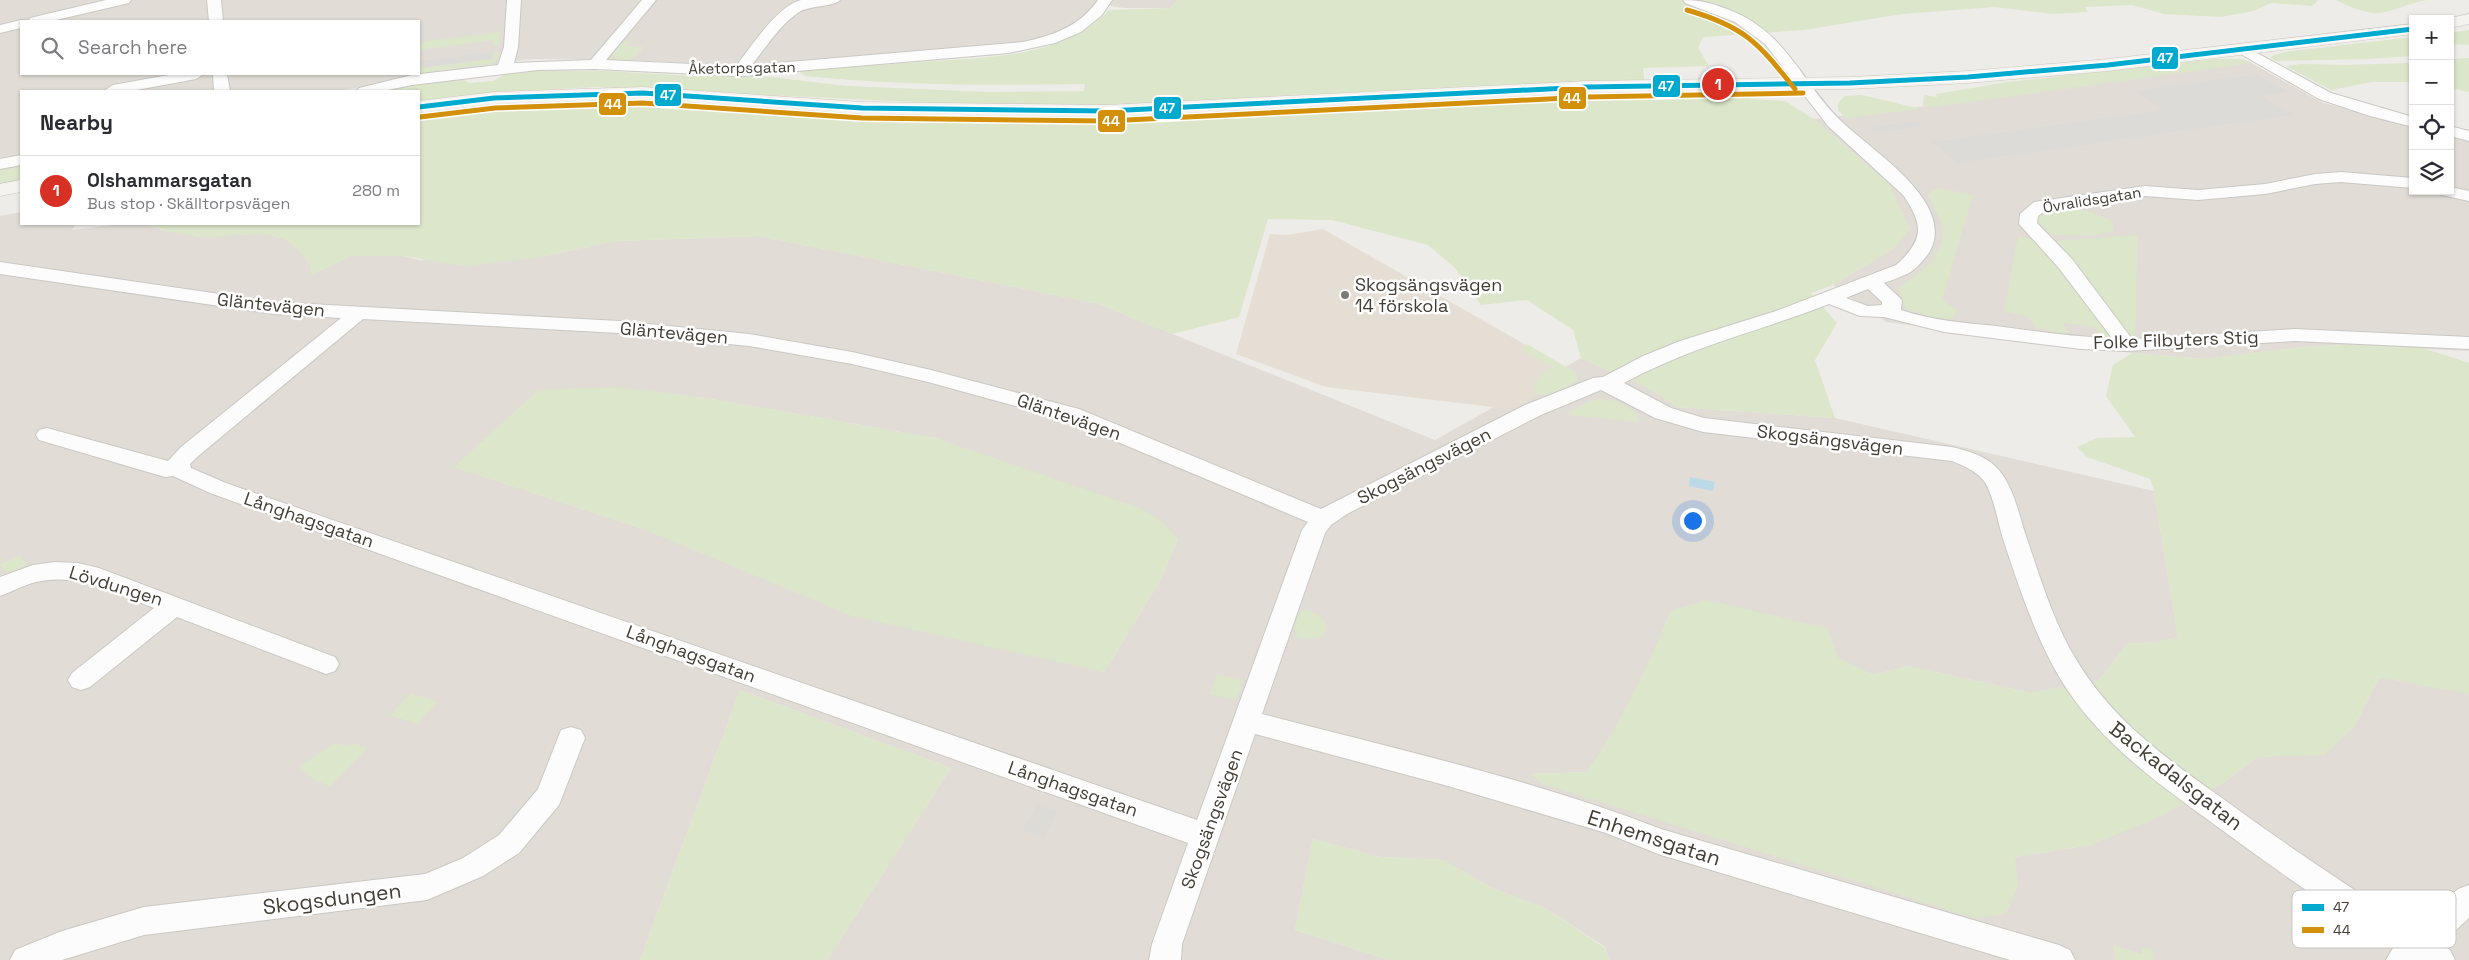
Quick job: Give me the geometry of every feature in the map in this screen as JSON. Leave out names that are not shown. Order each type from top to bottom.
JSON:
[{"type":"street","points":[[39,20],[124,0]]},
{"type":"street","points":[[214,0],[216,20]]},
{"type":"street","points":[[505,67],[511,47],[514,0]]},
{"type":"street","points":[[596,64],[649,0]]},
{"type":"street","points":[[740,71],[770,34],[795,8],[803,4],[833,0]]},
{"type":"street","name":"Åketorpsgatan","points":[[368,90],[412,80],[505,67],[596,64],[740,71],[1028,46],[1060,37],[1087,24],[1105,0]]},
{"type":"street","points":[[1606,384],[1650,360],[1686,345],[1783,315],[1903,269],[1919,254],[1926,241],[1927,227],[1922,208],[1905,187],[1834,123],[1775,46],[1752,27],[1720,10],[1690,0]]},
{"type":"street","points":[[2454,22],[2469,20]]},
{"type":"street","points":[[0,30],[20,24]]},
{"type":"street","points":[[420,107],[494,98],[643,93],[862,108],[1107,111],[1587,87],[1803,84],[1986,75],[2244,50],[2409,29]]},
{"type":"street","points":[[2244,50],[2325,96],[2376,113],[2409,121]]},
{"type":"street","points":[[113,90],[191,75]]},
{"type":"street","points":[[220,75],[222,90]]},
{"type":"street","points":[[2454,133],[2469,136]]},
{"type":"street","points":[[0,164],[20,160]]},
{"type":"street","name":"Övralidsgatan","points":[[2127,345],[2065,263],[2028,224],[2029,214],[2040,206],[2145,191],[2198,195],[2265,189],[2314,179],[2341,177],[2409,183]]},
{"type":"street","points":[[0,190],[20,186]]},
{"type":"street","points":[[2454,193],[2469,196]]},
{"type":"street","name":"Gläntevägen","points":[[0,268],[274,308],[619,327],[749,340],[852,358],[931,376],[1071,414],[1323,519]]},
{"type":"street","points":[[1872,282],[1892,300],[1892,308],[1886,311]]},
{"type":"street","name":"Folke Filbyters Stig","points":[[1830,297],[1857,310],[1886,311],[1903,317],[1944,326],[2081,343],[2127,345],[2295,335],[2469,343]]},
{"type":"street","points":[[179,468],[178,463],[189,452],[357,314]]},
{"type":"street","name":"Skogsängsvägen","points":[[1165,960],[1167,944],[1308,544],[1314,530],[1323,519],[1534,410],[1594,383],[1606,384],[1664,413],[1703,425],[1952,454],[1978,463]]},
{"type":"street","name":"Långhagsgatan","points":[[47,435],[165,469],[179,468],[186,475],[226,491],[1205,836]]},
{"type":"street","name":"Backadalsgatan","points":[[1978,463],[1990,472],[1997,484],[2043,616],[2068,668],[2080,689],[2100,715],[2155,766],[2326,890]]},
{"type":"street","name":"Lövdungen","points":[[0,587],[27,575],[55,569],[90,574],[326,664]]},
{"type":"street","name":"Lövdungen","points":[[81,680],[175,605]]},
{"type":"street","name":"Enhemsgatan","points":[[1247,721],[1448,774],[1610,822],[1658,841],[2059,960]]},
{"type":"street","name":"Skogsdungen","points":[[26,960],[62,945],[144,921],[427,887],[473,867],[509,844],[549,796],[571,738]]},
{"type":"street","points":[[2456,914],[2469,899]]},
{"type":"street","name":"Backadalsgatan","points":[[2408,948],[2419,956]]},
{"type":"shaded area","points":[[0,0],[1177,0],[1171,8],[1123,8],[1095,3],[1082,18],[1056,33],[1017,44],[845,59],[730,65],[629,60],[532,59],[451,70],[342,90],[20,90],[20,155],[0,158]]},
{"type":"shaded area","points":[[493,52],[492,59],[420,68],[421,61]]},
{"type":"shaded area","points":[[2248,61],[2323,103],[2409,124],[2409,195],[2454,195],[2454,136],[2469,139],[2469,351],[2347,345],[2303,347],[2204,359],[2132,353],[1886,322],[1833,285],[1894,248],[1889,184],[1814,119],[1961,102]]},
{"type":"shaded area","points":[[2257,74],[2288,92],[2262,96],[2294,115],[1958,163],[1931,142],[2163,110],[2134,91]]},
{"type":"shaded area","points":[[1917,121],[1923,126],[1875,133],[1869,127]]},
{"type":"shaded area","points":[[20,212],[20,225],[75,225],[72,230],[113,225],[149,225],[162,230],[202,237],[263,233],[289,240],[310,262],[312,274],[351,256],[403,256],[420,260],[535,258],[616,241],[758,236],[1096,303],[1435,440],[1581,358],[1646,387],[1678,407],[1835,418],[2154,491],[2178,637],[2158,642],[2127,644],[2098,681],[2031,693],[1908,666],[1873,675],[1839,659],[1671,611],[1646,671],[1609,740],[1587,772],[1531,774],[2018,886],[2014,857],[2090,845],[2223,783],[2257,757],[2324,754],[2354,727],[2379,677],[2469,694],[2469,960],[1609,960],[1605,947],[1547,909],[1490,887],[1443,860],[1380,857],[1313,839],[1295,930],[1390,960],[827,960],[951,768],[740,690],[640,960],[0,960],[0,216]],"holes":[[[700,397],[935,438],[1178,539],[1160,581],[1104,672],[643,529],[455,467]]]},
{"type":"shaded area","name":"Skogsängsvägen 14 förskola","points":[[1323,229],[1580,376],[1509,409],[1326,387],[1236,354],[1270,234],[1287,235]]},
{"type":"shaded area","points":[[1037,804],[1058,811],[1044,838],[1023,831]]},
{"type":"green space","points":[[1177,0],[2318,0],[2312,6],[2271,3],[2254,11],[2221,17],[2164,14],[2132,5],[2085,7],[2088,12],[2052,14],[1995,7],[1902,14],[1804,30],[1703,37],[1698,48],[1709,66],[1643,68],[1645,87],[1664,96],[1699,99],[1731,92],[1751,99],[1785,101],[1814,119],[1889,184],[1910,229],[1894,248],[1833,285],[1811,293],[1837,323],[1815,360],[1835,418],[1678,407],[1646,387],[1581,358],[1573,330],[1527,300],[1481,305],[1455,268],[1428,245],[1332,220],[1268,219],[1239,317],[1172,334],[1096,303],[758,236],[616,241],[535,258],[465,266],[403,256],[351,256],[312,275],[309,263],[303,255],[287,241],[276,236],[252,234],[202,237],[149,225],[420,225],[420,121],[485,107],[601,103],[675,104],[949,118],[1084,115],[1022,107],[595,87],[492,93],[420,102],[420,90],[383,90],[450,79],[461,79],[470,83],[493,81],[507,73],[529,71],[605,71],[693,76],[761,76],[847,86],[988,92],[1084,91],[1085,84],[980,85],[910,83],[805,76],[798,71],[994,57],[1020,53],[1068,39],[1090,26],[1109,10],[1171,8]]},
{"type":"green space","points":[[2336,0],[2427,0],[2388,11],[2372,13]]},
{"type":"green space","points":[[2469,30],[2469,45],[2454,44],[2454,32]]},
{"type":"green space","points":[[501,32],[499,45],[493,46],[493,40],[421,50],[420,52],[420,42]]},
{"type":"green space","points":[[2409,37],[2409,56],[2275,61],[2270,57],[2284,52]]},
{"type":"green space","points":[[623,41],[631,42],[627,46],[644,47],[630,61],[616,60],[612,54]]},
{"type":"green space","points":[[499,51],[498,59],[491,64],[420,74],[420,66],[421,68],[490,58],[492,52]]},
{"type":"green space","points":[[2469,58],[2469,92],[2454,89],[2454,59]]},
{"type":"green space","points":[[2216,59],[2241,59],[2252,63],[1934,107],[1923,106],[1924,95],[1937,97],[1936,94],[2008,82]]},
{"type":"green space","points":[[2409,63],[2409,82],[2372,82],[2331,90],[2286,66],[2301,64]]},
{"type":"green space","points":[[1861,95],[1921,109],[1846,118],[1838,110],[1838,103],[1845,96]]},
{"type":"green space","points":[[20,163],[20,180],[0,184],[0,167]]},
{"type":"green space","points":[[1938,188],[1973,195],[1942,300],[1958,311],[1953,318],[1939,320],[1906,309],[1898,288],[1929,263],[1939,247],[1942,238],[1942,227],[1928,194]]},
{"type":"green space","points":[[2067,208],[2091,212],[2112,221],[2114,231],[2096,235],[2043,235],[2031,224],[2041,212]]},
{"type":"green space","points":[[2138,235],[2135,340],[2117,341],[2107,339],[2099,333],[2096,327],[2063,323],[2069,334],[2067,336],[2036,327],[2029,317],[2004,311],[2018,237],[2056,241]]},
{"type":"green space","points":[[1527,344],[1575,372],[1578,381],[1549,395],[1534,394],[1533,389],[1540,376],[1552,367],[1521,349]]},
{"type":"green space","points":[[2347,345],[2423,348],[2469,363],[2469,694],[2379,677],[2354,727],[2324,755],[2257,757],[2223,783],[2157,818],[2090,845],[2015,857],[2018,886],[2006,914],[1974,918],[1543,784],[1530,774],[1587,772],[1612,734],[1633,694],[1671,611],[1706,600],[1827,628],[1839,659],[1873,675],[1908,666],[2031,693],[2098,681],[2127,644],[2158,642],[2178,637],[2154,491],[2150,479],[2087,457],[2077,447],[2097,438],[2135,437],[2106,396],[2113,365],[2132,353],[2204,359],[2303,347]]},
{"type":"green space","points":[[615,387],[700,397],[935,438],[1140,508],[1160,520],[1178,539],[1160,581],[1104,672],[852,616],[643,529],[454,467],[538,390]]},
{"type":"green space","points":[[1595,399],[1617,401],[1638,414],[1639,422],[1570,415],[1568,412]]},
{"type":"green space","points":[[19,555],[27,564],[8,574],[0,565]]},
{"type":"green space","points":[[1305,610],[1315,613],[1325,622],[1326,626],[1323,637],[1305,639],[1295,637],[1298,630],[1293,629],[1300,612]]},
{"type":"green space","points":[[1217,674],[1243,680],[1236,700],[1210,694]]},
{"type":"green space","points":[[740,690],[951,768],[827,960],[640,960]]},
{"type":"green space","points":[[411,693],[438,702],[417,724],[390,715]]},
{"type":"green space","points":[[334,743],[348,746],[353,743],[368,748],[330,786],[314,780],[299,767]]},
{"type":"green space","points":[[1313,839],[1380,857],[1443,860],[1490,887],[1547,909],[1605,948],[1609,960],[1390,960],[1295,930]]},
{"type":"green space","points":[[2113,945],[2142,954],[2142,947],[2152,949],[2155,960],[2115,960]]},
{"type":"water","points":[[1690,477],[1715,482],[1713,491],[1689,486]]},
{"type":"transit line","name":"44","points":[[1687,10],[1730,25],[1749,37],[1770,56],[1795,89]]},
{"type":"transit line","name":"47","points":[[420,107],[494,98],[643,93],[862,108],[1107,111],[1587,87],[1850,83],[1968,77],[2108,65],[2409,29]]},
{"type":"transit line","name":"44","points":[[420,117],[495,108],[643,103],[862,118],[1107,121],[1587,97],[1803,93]]},
{"type":"place","name":"Olshammarsgatan","points":[[1718,84]]},
{"type":"place","name":"Skogsängsvägen 14 förskola","points":[[1345,295]]}]
